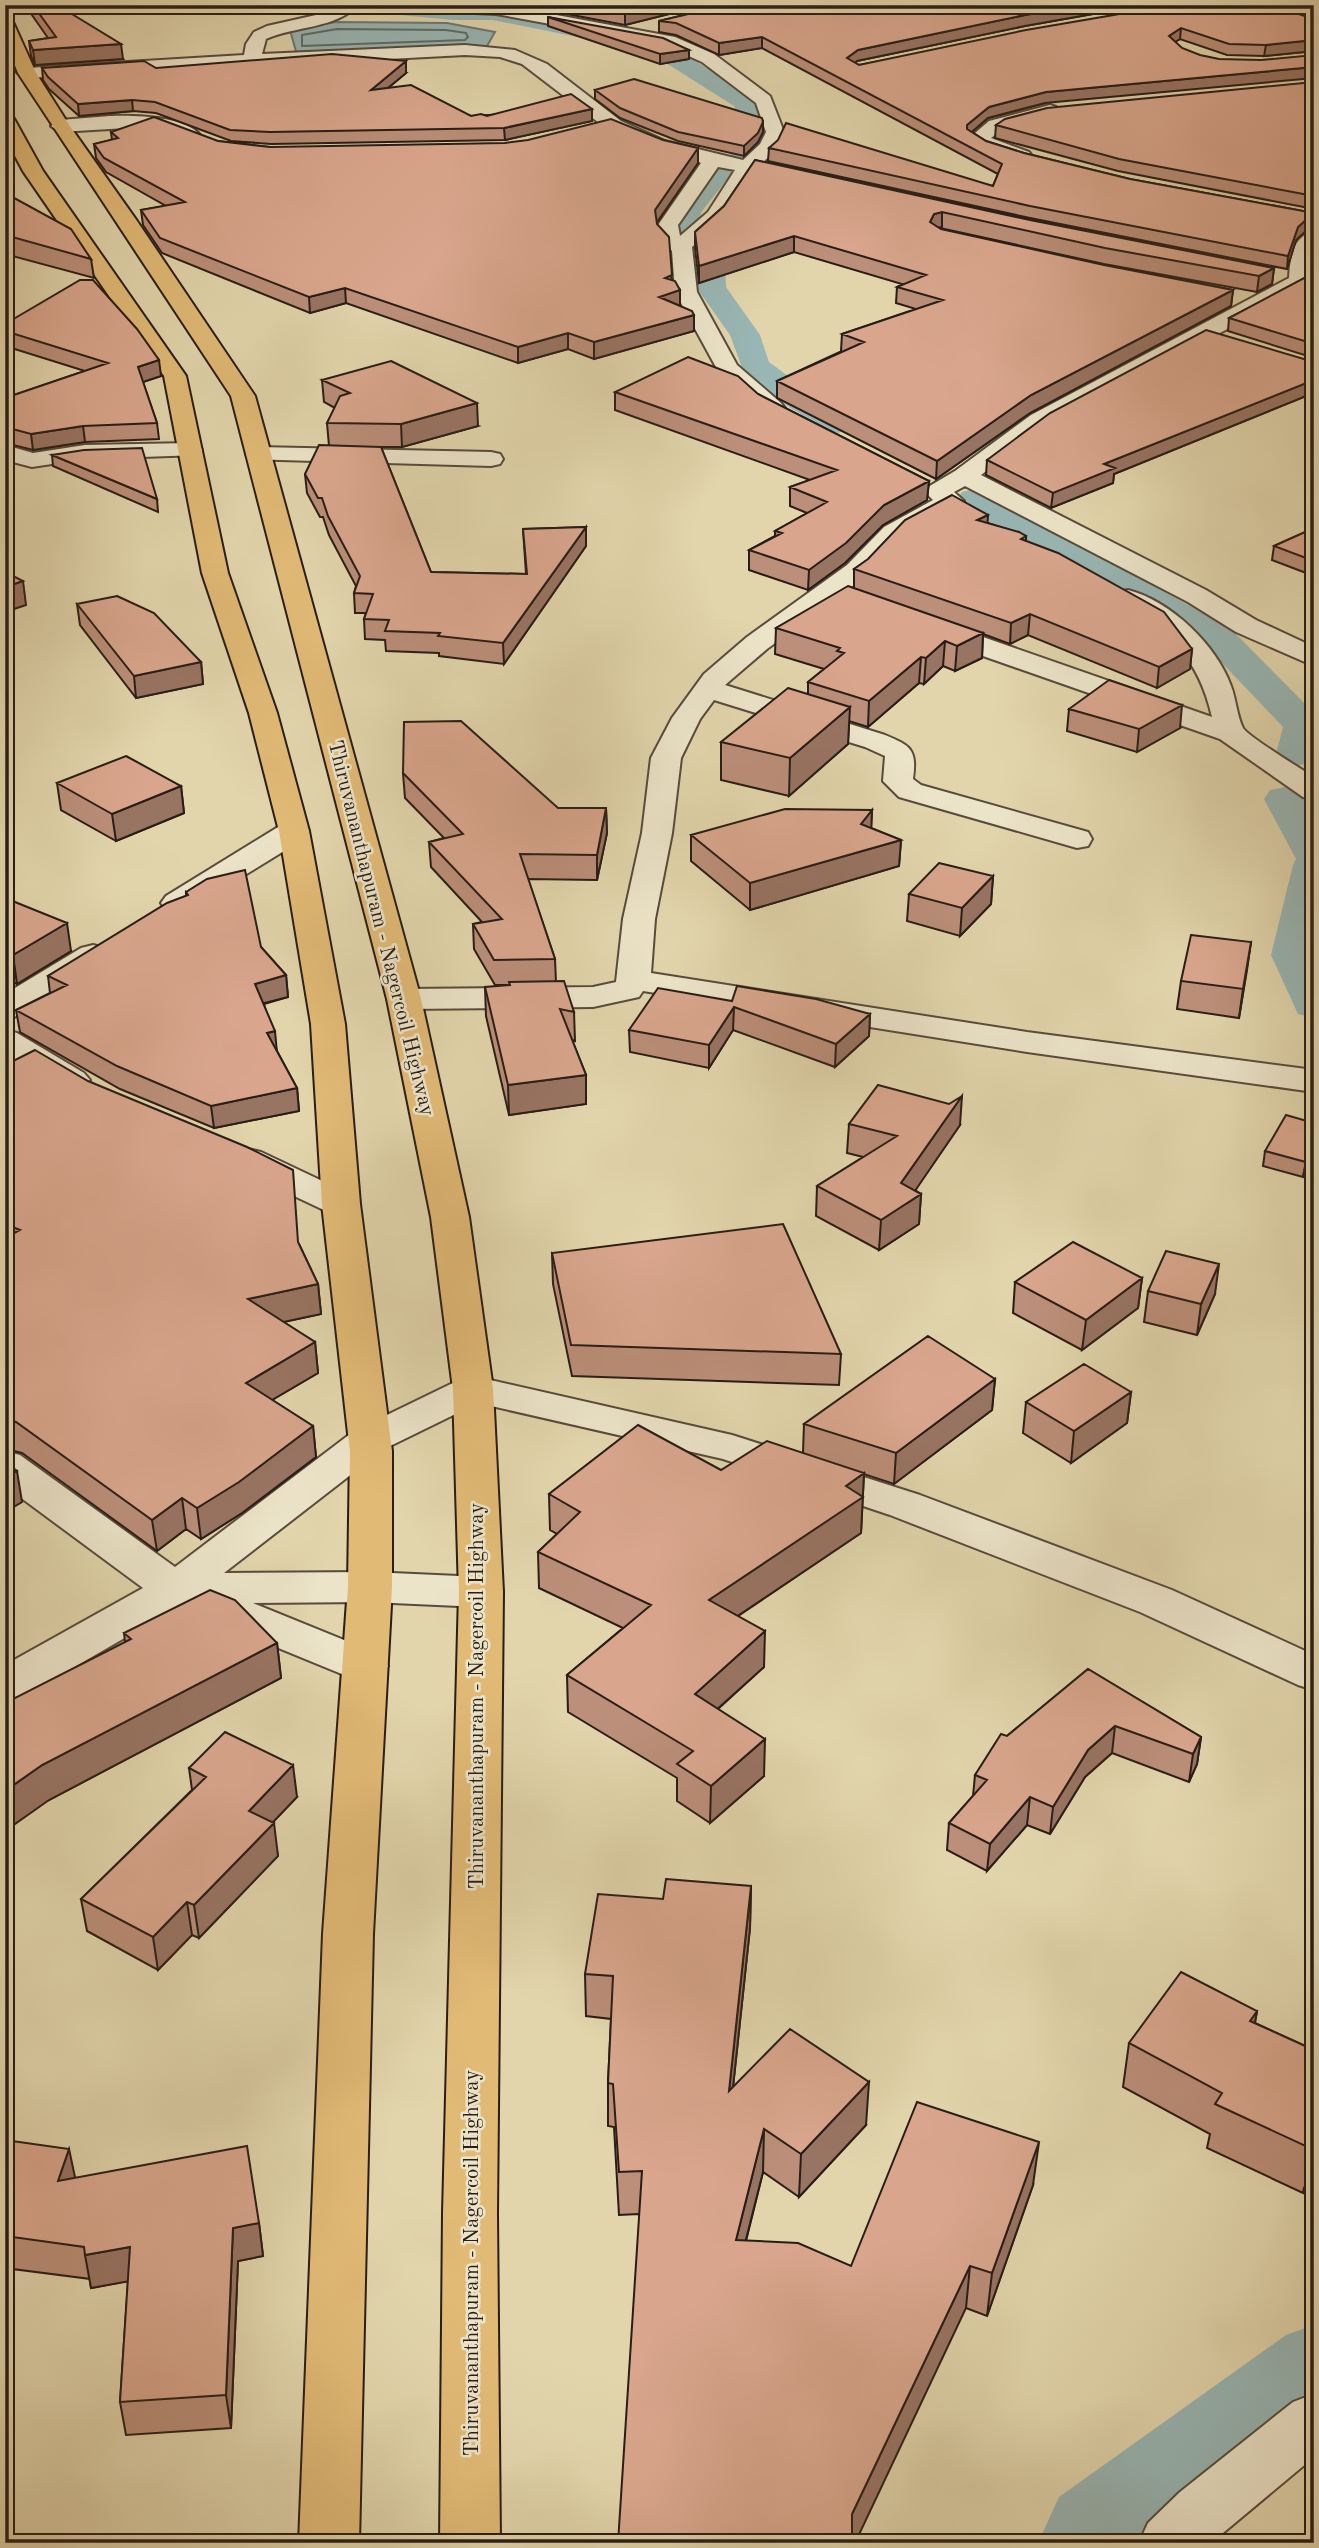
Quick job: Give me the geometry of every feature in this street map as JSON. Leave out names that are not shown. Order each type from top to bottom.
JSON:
[{"type":"main road","name":"Thiruvananthapuram - Nagercoil Highway","points":[[5,22],[21,76],[127,221],[243,396],[404,999],[450,1217],[473,1389],[481,1592],[470,2213],[470,2543]]},
{"type":"main road","points":[[5,119],[33,171],[174,376],[215,573],[263,713],[294,831],[328,1024],[341,1204],[369,1440],[370,1587],[348,1934],[328,2543]]},
{"type":"street","points":[[252,58],[260,36],[273,30],[321,19],[350,5]]},
{"type":"street","points":[[411,5],[487,7],[627,31],[669,41],[708,58],[764,100],[775,132],[768,147],[748,166],[715,216],[682,246],[686,292],[728,369],[767,405],[789,416]]},
{"type":"street","points":[[627,31],[664,23]]},
{"type":"street","points":[[21,76],[252,58],[422,52],[503,53],[531,63],[612,124],[671,148],[828,184]]},
{"type":"street","points":[[1043,162],[996,148],[977,139],[996,125],[1012,119],[1066,109]]},
{"type":"street","points":[[60,126],[132,120],[156,122],[205,143]]},
{"type":"street","points":[[585,132],[612,124]]},
{"type":"street","points":[[683,250],[669,237],[668,225],[713,159]]},
{"type":"street","points":[[1263,274],[1301,262]]},
{"type":"street","points":[[404,999],[593,997],[627,990],[635,980],[639,919],[657,833],[666,758],[686,718],[707,689],[757,643],[842,597],[856,571],[893,532],[944,497],[964,476],[1040,420],[1214,337],[1244,300],[1301,262]]},
{"type":"street","points":[[5,452],[32,460],[85,452],[190,450]]},
{"type":"street","points":[[258,454],[491,459]]},
{"type":"street","points":[[964,476],[1197,596],[1246,626],[1314,657]]},
{"type":"street","points":[[1110,587],[1173,624],[1200,652],[1214,675],[1230,733]]},
{"type":"street","points":[[907,620],[1230,733],[1314,791]]},
{"type":"street","points":[[707,689],[875,741],[897,751],[901,760],[898,781],[910,791],[1077,839]]},
{"type":"street","points":[[155,916],[294,831]]},
{"type":"street","points":[[5,1009],[121,938]]},
{"type":"street","points":[[635,980],[1027,1042],[1314,1081]]},
{"type":"street","points":[[5,1040],[106,1099]]},
{"type":"street","points":[[214,1146],[264,1166],[341,1204]]},
{"type":"street","points":[[5,1686],[175,1589],[369,1440],[473,1389],[732,1448],[905,1505],[1156,1601],[1314,1674]]},
{"type":"street","points":[[5,1465],[175,1589],[365,1666]]},
{"type":"street","points":[[175,1589],[370,1587],[481,1592]]},
{"type":"street","points":[[1169,2543],[1201,2512],[1314,2421]]},
{"type":"water","points":[[336,22],[447,23],[495,32],[487,46],[297,55],[290,30]]},
{"type":"building","points":[[33,5],[57,5],[121,44],[33,50],[29,41],[56,37]]},
{"type":"building","points":[[576,5],[661,5],[625,14]]},
{"type":"building","points":[[726,5],[1083,5],[858,50],[847,58],[859,65],[1026,30],[1172,5],[1271,5],[1314,19],[1314,40],[1266,45],[1229,44],[1181,28],[1169,36],[1182,48],[1200,55],[1219,59],[1261,60],[1314,55],[1314,67],[1046,92],[989,107],[967,125],[967,129],[986,141],[1024,153],[1130,179],[1314,213],[1314,217],[1308,218],[1298,227],[1288,256],[1030,206],[769,148],[778,140],[786,123],[993,186],[1002,164],[762,37],[719,43],[676,23],[659,21]]},
{"type":"building","points":[[548,17],[663,38],[689,50],[660,54]]},
{"type":"building","points":[[5,41],[12,53],[5,72]]},
{"type":"building","points":[[332,54],[406,61],[371,90],[411,85],[471,116],[487,116],[571,94],[592,109],[504,128],[270,132],[230,130],[155,102],[132,100],[78,104],[48,77],[42,68],[144,61],[156,68]]},
{"type":"building","points":[[634,79],[762,118],[763,122],[758,133],[744,146],[678,132],[620,108],[595,90]]},
{"type":"building","points":[[1314,82],[1314,196],[1119,159],[996,125],[1005,119],[1047,108]]},
{"type":"building","points":[[154,117],[218,141],[270,147],[505,143],[528,140],[611,119],[663,140],[698,148],[655,210],[657,224],[669,237],[672,275],[665,278],[675,281],[680,290],[659,297],[692,311],[694,315],[594,342],[568,333],[518,347],[345,288],[309,297],[160,238],[141,210],[185,202],[104,158],[94,144],[118,138],[111,132]]},
{"type":"building","points":[[755,160],[1030,220],[1274,268],[1259,276],[1105,248],[942,212],[934,214],[930,222],[941,229],[1233,290],[1031,395],[937,461],[777,381],[864,342],[842,334],[943,300],[897,287],[926,275],[794,236],[699,266],[695,232],[724,206]]},
{"type":"building","points":[[5,193],[71,229],[91,259],[5,235]]},
{"type":"building","points":[[1314,276],[1314,344],[1229,318],[1306,277]]},
{"type":"building","points":[[80,280],[93,280],[137,329],[159,360],[138,367],[157,423],[83,426],[31,434],[5,427],[5,398],[108,363],[5,331],[5,324]]},
{"type":"building","points":[[1206,330],[1314,362],[1314,380],[1104,464],[1115,468],[1053,493],[987,460],[1050,413]]},
{"type":"building","points":[[688,357],[738,376],[758,394],[929,481],[884,505],[846,543],[809,570],[749,550],[782,533],[775,531],[827,502],[790,487],[837,470],[615,392]]},
{"type":"building","points":[[391,361],[477,403],[401,424],[327,423],[340,396],[350,393],[322,380]]},
{"type":"building","points":[[319,445],[381,447],[431,572],[527,574],[523,529],[586,527],[503,643],[438,636],[440,633],[385,631],[389,620],[364,619],[373,594],[354,593],[360,576],[328,516],[322,498],[318,498],[305,474]]},
{"type":"building","points":[[142,448],[157,499],[52,455],[84,450]]},
{"type":"building","points":[[952,495],[988,515],[977,520],[1019,532],[1026,536],[1021,539],[1058,553],[1164,612],[1192,649],[1159,667],[1030,614],[1011,623],[854,569],[868,559],[905,520]]},
{"type":"building","points":[[1314,528],[1314,561],[1274,546]]},
{"type":"building","points":[[5,572],[23,581],[5,587]]},
{"type":"building","points":[[848,586],[983,633],[957,646],[945,641],[926,658],[921,657],[869,701],[808,682],[844,653],[837,651],[840,648],[776,628]]},
{"type":"building","points":[[117,596],[154,613],[201,662],[134,676],[77,604]]},
{"type":"building","points":[[1109,680],[1182,705],[1139,729],[1069,709]]},
{"type":"building","points":[[788,688],[850,707],[790,758],[721,742]]},
{"type":"building","points":[[461,721],[558,808],[606,808],[597,855],[520,854],[555,959],[494,960],[473,924],[502,919],[429,842],[463,834],[403,773],[404,722]]},
{"type":"building","points":[[126,756],[181,786],[112,814],[57,783]]},
{"type":"building","points":[[785,809],[872,810],[861,824],[901,840],[750,883],[691,835]]},
{"type":"building","points":[[939,863],[993,876],[962,908],[909,894]]},
{"type":"building","points":[[245,870],[261,947],[286,975],[255,984],[275,1031],[267,1033],[297,1088],[211,1106],[117,1066],[16,1010],[67,985],[48,976],[167,903],[188,895],[186,892],[207,879]]},
{"type":"building","points":[[5,898],[67,923],[13,955],[5,952]]},
{"type":"building","points":[[1191,935],[1251,942],[1243,989],[1181,981]]},
{"type":"building","points":[[564,981],[574,1012],[560,1009],[586,1075],[508,1085],[485,987],[510,985],[509,982]]},
{"type":"building","points":[[737,986],[816,999],[870,1014],[836,1044],[734,1007],[709,1045],[629,1030],[658,988],[732,1001]]},
{"type":"building","points":[[35,1050],[88,1081],[247,1147],[293,1170],[298,1242],[318,1284],[248,1299],[315,1342],[246,1383],[313,1426],[239,1482],[197,1508],[182,1498],[152,1520],[16,1422],[5,1419],[5,1238],[20,1230],[5,1224],[5,1065]]},
{"type":"building","points":[[878,1085],[949,1104],[962,1096],[901,1183],[921,1194],[881,1220],[817,1186],[897,1136],[849,1124]]},
{"type":"building","points":[[1286,1115],[1314,1123],[1314,1148],[1306,1162],[1265,1151]]},
{"type":"building","points":[[783,1224],[841,1354],[571,1345],[552,1253]]},
{"type":"building","points":[[1073,1242],[1142,1278],[1086,1320],[1015,1282]]},
{"type":"building","points":[[1166,1251],[1219,1264],[1201,1304],[1148,1291]]},
{"type":"building","points":[[928,1336],[995,1379],[896,1453],[804,1424]]},
{"type":"building","points":[[1084,1364],[1131,1392],[1074,1431],[1026,1402]]},
{"type":"building","points":[[638,1425],[721,1470],[767,1441],[864,1473],[846,1486],[863,1497],[709,1600],[765,1631],[695,1694],[765,1739],[711,1786],[677,1764],[693,1751],[567,1675],[651,1605],[538,1552],[580,1512],[549,1494]]},
{"type":"building","points":[[5,1462],[17,1471],[5,1478]]},
{"type":"building","points":[[210,1590],[235,1600],[277,1643],[42,1765],[5,1791],[5,1703],[131,1639],[124,1633]]},
{"type":"building","points":[[1088,1669],[1201,1737],[1193,1754],[1115,1726],[1088,1750],[1053,1807],[1030,1797],[990,1844],[949,1823],[987,1780],[975,1775],[1001,1734],[1007,1736]]},
{"type":"building","points":[[225,1732],[293,1765],[249,1811],[274,1823],[194,1905],[187,1902],[153,1937],[81,1899],[206,1777],[189,1768]]},
{"type":"building","points":[[666,1879],[751,1886],[729,2091],[790,2029],[869,2082],[801,2154],[764,2129],[736,2240],[798,2243],[851,2266],[917,2102],[1039,2142],[992,2273],[970,2266],[852,2514],[852,2543],[618,2543],[642,2171],[619,2172],[613,2084],[608,2083],[613,1976],[585,1974],[598,1894],[663,1899]]},
{"type":"building","points":[[1181,1972],[1257,2011],[1250,2021],[1314,2050],[1312,2149],[1215,2104],[1222,2093],[1129,2043]]},
{"type":"building","points":[[5,2140],[69,2149],[58,2181],[247,2146],[259,2223],[233,2228],[226,2395],[120,2402],[130,2247],[85,2255],[84,2247],[5,2236]]},
{"type":"waterway","points":[[369,5],[453,13],[493,13],[654,45],[744,102],[755,123],[751,148],[742,157]]},
{"type":"waterway","points":[[680,235],[689,210],[723,168]]},
{"type":"waterway","points":[[703,251],[711,264],[711,287],[745,335],[755,366],[800,400],[838,423]]},
{"type":"waterway","points":[[974,499],[1218,637],[1303,725],[1296,754]]},
{"type":"waterway","points":[[1285,799],[1314,854]]},
{"type":"waterway","points":[[1314,865],[1293,955],[1314,1004]]},
{"type":"waterway","points":[[1079,2543],[1088,2524],[1314,2360]]}]
